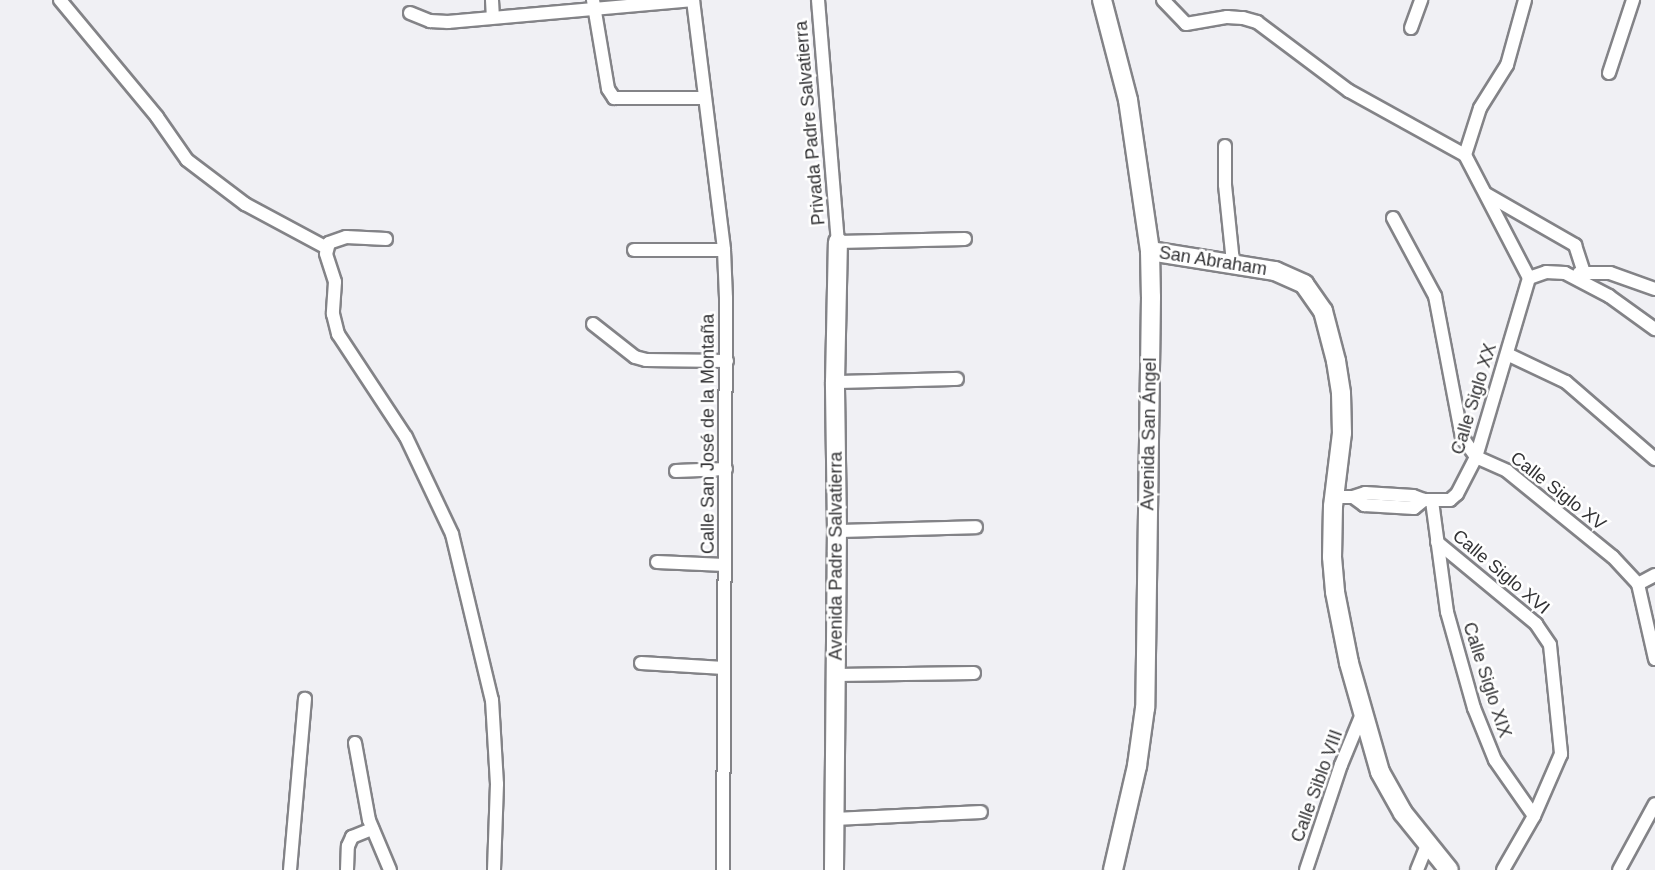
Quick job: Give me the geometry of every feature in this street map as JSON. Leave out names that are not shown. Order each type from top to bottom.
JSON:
[{"type":"street","points":[[60,0],[157,117],[187,160],[245,204],[327,248]]},
{"type":"street","points":[[492,0],[493,17]]},
{"type":"street","points":[[410,13],[430,21],[448,22],[594,4],[693,0]]},
{"type":"street","name":"Calle San José de la Montaña","points":[[693,0],[703,98],[724,250],[727,361],[723,870]]},
{"type":"street","name":"Privada Padre Salvatierra","points":[[818,0],[838,242]]},
{"type":"street","name":"Avenida San Ángel","points":[[1102,0],[1128,100],[1150,251],[1145,708],[1137,766],[1113,870]]},
{"type":"street","points":[[1162,0],[1178,19],[1186,24],[1227,18],[1243,18],[1257,22],[1349,91],[1465,155],[1529,278],[1546,272],[1610,273],[1655,289]]},
{"type":"street","points":[[1411,28],[1421,0]]},
{"type":"street","points":[[1465,155],[1480,108],[1508,65],[1526,0]]},
{"type":"street","points":[[1610,73],[1633,0]]},
{"type":"street","points":[[594,4],[608,89],[614,98],[703,98]]},
{"type":"street","points":[[1225,146],[1226,208],[1233,263]]},
{"type":"street","points":[[1485,193],[1575,245],[1584,273]]},
{"type":"street","points":[[1393,218],[1435,296],[1462,437],[1476,457]]},
{"type":"street","points":[[386,238],[346,237],[329,243],[327,248],[335,282],[333,314],[338,334],[406,437],[452,534],[492,700],[497,784],[494,870]]},
{"type":"street","points":[[838,242],[965,239]]},
{"type":"street","name":"Avenida Padre Salvatierra","points":[[834,870],[837,531],[835,382],[838,242]]},
{"type":"street","points":[[634,250],[724,250]]},
{"type":"street","name":"San Abraham","points":[[1150,251],[1275,270],[1304,284],[1323,311],[1336,361],[1341,393],[1342,433],[1334,497],[1332,557],[1335,592],[1362,714],[1380,772],[1403,813],[1449,870]]},
{"type":"street","points":[[1565,273],[1609,296],[1655,329]]},
{"type":"street","name":"Calle Siglo XX","points":[[1428,501],[1450,500],[1457,494],[1476,457],[1529,278]]},
{"type":"street","points":[[593,324],[635,357],[646,360],[727,361]]},
{"type":"street","points":[[1507,354],[1566,382],[1655,459]]},
{"type":"street","points":[[835,382],[957,379]]},
{"type":"street","name":"Calle Siglo XV","points":[[1476,457],[1507,471],[1613,557],[1638,584]]},
{"type":"street","points":[[676,471],[726,469]]},
{"type":"street","points":[[1334,497],[1353,497],[1365,493],[1413,496],[1428,501]]},
{"type":"street","name":"Calle Siglo XVI","points":[[1428,501],[1437,542],[1536,624],[1550,645],[1561,754],[1534,816],[1503,870]]},
{"type":"street","points":[[837,531],[976,527]]},
{"type":"street","name":"Calle Siglo XIX","points":[[1437,542],[1453,641],[1474,708],[1495,760],[1534,816]]},
{"type":"street","points":[[657,562],[725,565]]},
{"type":"street","points":[[1655,575],[1638,584],[1655,659]]},
{"type":"street","points":[[641,663],[724,668]]},
{"type":"street","points":[[836,675],[974,672]]},
{"type":"street","points":[[290,870],[305,699]]},
{"type":"street","name":"Calle Siblo VIII","points":[[1306,870],[1341,765],[1362,714]]},
{"type":"street","points":[[355,743],[372,829],[390,870]]},
{"type":"street","points":[[1619,870],[1655,804]]},
{"type":"street","points":[[835,819],[981,812]]},
{"type":"street","points":[[347,870],[348,846],[352,837],[372,829]]},
{"type":"street","points":[[1417,870],[1427,845]]}]
